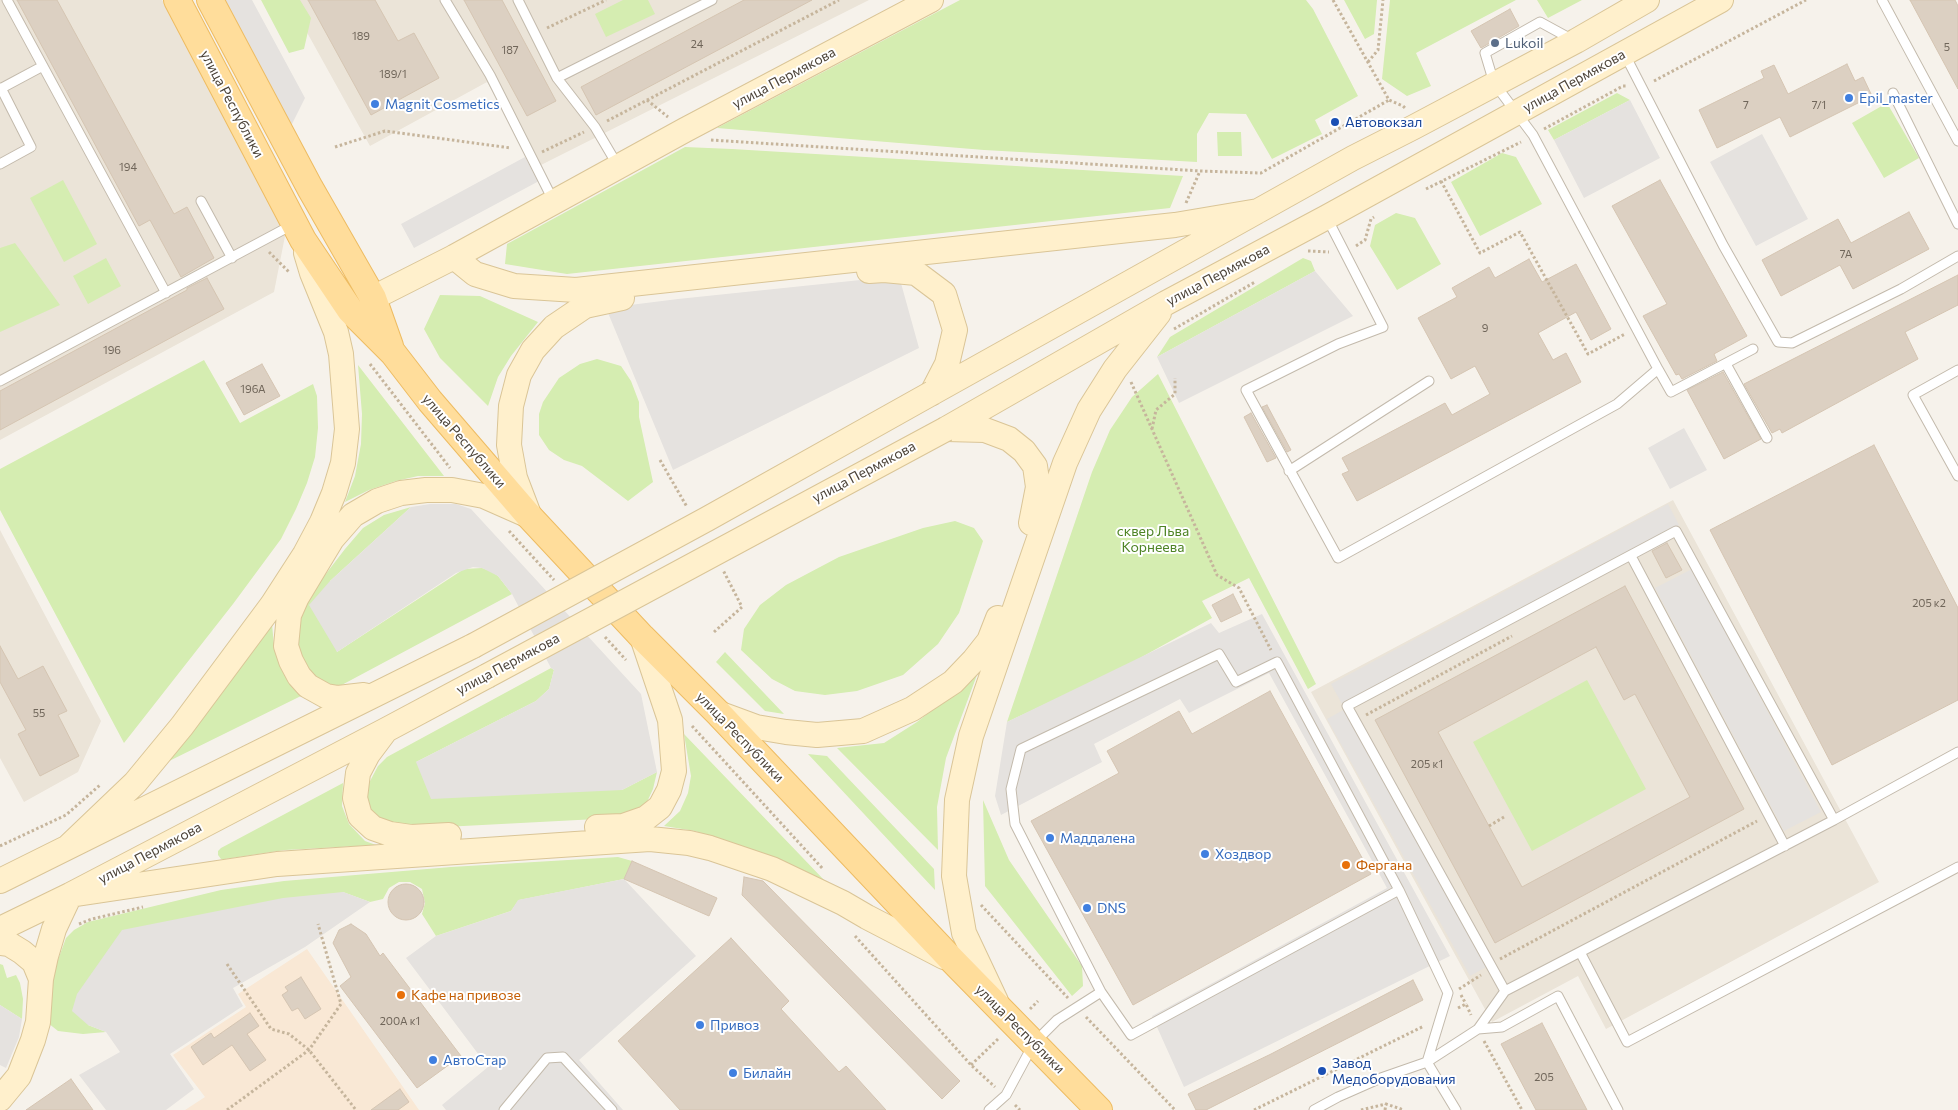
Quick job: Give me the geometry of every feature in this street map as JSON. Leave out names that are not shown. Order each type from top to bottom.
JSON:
[{"type":"main road","name":"улица Республики","points":[[177,0],[299,232],[350,310],[393,353],[430,401],[530,516],[642,637],[718,712],[952,960],[1099,1110]]},
{"type":"main road","name":"улица Республики","points":[[210,0],[310,188],[373,298],[393,353]]},
{"type":"main road","name":"улица Пермякова","points":[[373,298],[454,257],[685,130],[931,0]]},
{"type":"main road","points":[[0,881],[473,646],[716,514],[1353,158],[1576,41],[1647,0]]},
{"type":"main road","name":"улица Пермякова","points":[[0,929],[70,895],[386,730],[946,429],[1166,303],[1327,217],[1721,0]]},
{"type":"main road","points":[[454,257],[474,274],[514,286],[576,290],[1175,225],[1258,211]]},
{"type":"main road","points":[[68,847],[135,783],[188,718],[272,605],[305,554],[322,522],[334,492],[343,463],[347,430],[341,354],[336,332],[312,273],[299,232]]},
{"type":"main road","points":[[530,516],[516,478],[509,445],[511,406],[519,375],[534,350],[554,327],[585,306],[613,299],[884,270],[916,273],[944,294],[955,330],[948,364],[932,393]]},
{"type":"main road","points":[[999,1007],[964,933],[954,876],[957,800],[971,736],[1064,463],[1089,410],[1115,369],[1166,303]]},
{"type":"main road","points":[[718,712],[756,727],[786,732],[817,735],[864,730],[912,709],[953,682],[974,660],[989,641],[1007,596],[1034,513],[1038,487],[1035,466],[1024,451],[1009,439],[985,430],[946,429]]},
{"type":"main road","points":[[376,693],[338,698],[326,696],[308,686],[299,676],[286,646],[289,615],[297,597],[332,539],[353,515],[377,501],[401,493],[426,490],[452,490],[484,496],[530,516]]},
{"type":"main road","points":[[386,730],[368,754],[358,773],[355,798],[360,816],[373,828],[390,834],[411,837],[623,826],[646,818],[660,807],[669,790],[674,771],[670,720],[642,637]]},
{"type":"main road","points":[[0,1098],[19,1076],[33,1040],[38,1022],[42,979],[54,929],[70,895],[277,864],[650,839],[689,843],[772,869],[843,903],[952,960]]},
{"type":"main road","points":[[0,943],[9,944],[34,962],[42,979]]},
{"type":"lane","points":[[7,0],[166,293]]},
{"type":"lane","points":[[445,0],[490,75],[554,202]]},
{"type":"lane","points":[[518,0],[558,78],[596,126],[618,167]]},
{"type":"lane","points":[[558,78],[712,0]]},
{"type":"lane","points":[[1882,0],[1958,141]]},
{"type":"lane","points":[[1576,41],[1540,22],[1485,53],[1494,83],[1533,135],[1671,392],[1753,349]]},
{"type":"lane","points":[[1624,53],[1723,245],[1778,342],[1792,343],[1901,289],[1958,256]]},
{"type":"lane","points":[[0,164],[32,147],[0,89],[43,66]]},
{"type":"lane","points":[[1893,93],[1958,224]]},
{"type":"lane","points":[[201,201],[232,258]]},
{"type":"lane","points":[[1327,217],[1383,327],[1338,344],[1246,390],[1338,558],[1617,404],[1658,369]]},
{"type":"lane","points":[[0,381],[259,243],[299,232]]},
{"type":"lane","points":[[1726,364],[1767,438]]},
{"type":"lane","points":[[1958,370],[1913,395],[1958,476]]},
{"type":"lane","points":[[1290,471],[1430,381]]},
{"type":"lane","points":[[1505,991],[1347,706],[1676,531],[1834,820]]},
{"type":"lane","points":[[1630,556],[1785,846]]},
{"type":"lane","points":[[1399,890],[1131,1035],[1101,992],[1015,824],[1011,789],[1021,749],[1219,654],[1236,682],[1277,662],[1399,890],[1448,993],[1427,1062],[1456,1110]]},
{"type":"lane","points":[[1314,1110],[1338,1096],[1427,1062],[1478,1029],[1505,991],[1785,846],[1958,752]]},
{"type":"lane","points":[[1580,952],[1627,1042],[1958,867]]},
{"type":"lane","points":[[989,1110],[1006,1096],[1034,1042],[1057,1020],[1101,992]]},
{"type":"lane","points":[[1478,1029],[1502,1027],[1558,996],[1618,1110]]},
{"type":"lane","points":[[504,1110],[547,1058],[563,1057],[612,1110]]},
{"type":"path","points":[[535,34],[606,0]]},
{"type":"path","points":[[1333,0],[1389,100],[1403,106],[1414,127]]},
{"type":"path","points":[[1368,62],[1378,50],[1383,0]]},
{"type":"path","points":[[1425,189],[1533,135],[1623,86],[1642,87],[1806,0]]},
{"type":"path","points":[[647,100],[696,139],[1200,171],[1261,173],[1389,100]]},
{"type":"path","points":[[1430,160],[1480,253],[1520,232],[1588,354],[1637,328]]},
{"type":"path","points":[[1307,251],[1346,253],[1365,240],[1371,219],[1379,215]]},
{"type":"path","points":[[259,243],[292,275]]},
{"type":"path","points":[[1167,333],[1258,280]]},
{"type":"path","points":[[1126,390],[1136,375]]},
{"type":"path","points":[[1152,429],[1156,410],[1174,394],[1175,378]]},
{"type":"path","points":[[1131,382],[1217,575],[1239,588],[1277,662]]},
{"type":"path","points":[[660,460],[687,508]]},
{"type":"path","points":[[714,632],[742,607],[723,570]]},
{"type":"path","points":[[1364,716],[1515,634]]},
{"type":"path","points":[[0,846],[66,815],[105,780]]},
{"type":"path","points":[[1489,826],[1504,817]]},
{"type":"path","points":[[1522,1110],[1478,1029],[1459,989],[1492,968],[1496,961],[1760,819]]},
{"type":"path","points":[[76,926],[92,919],[150,906]]},
{"type":"path","points":[[227,1110],[309,1050],[341,1004],[318,924]]},
{"type":"path","points":[[855,935],[971,1066],[1020,1110]]},
{"type":"path","points":[[227,964],[271,1029],[289,1034],[309,1050],[356,1110]]},
{"type":"path","points":[[1254,1110],[1466,1004]]},
{"type":"path","points":[[1361,1110],[1386,1104],[1404,1110]]},
{"type":"path","points":[[1380,1110],[1386,1104]]},
{"type":"path","points":[[1385,1110],[1386,1104]]},
{"type":"shaded area","points":[[0,0],[162,0],[286,231],[274,292],[0,440]]},
{"type":"shaded area","points":[[210,0],[252,0],[305,98],[284,140]]},
{"type":"shaded area","points":[[289,0],[869,0],[535,168],[487,82],[370,146]]},
{"type":"shaded area","points":[[1630,100],[1660,158],[1584,198],[1554,140]]},
{"type":"shaded area","points":[[1762,134],[1808,219],[1756,246],[1710,162]]},
{"type":"shaded area","points":[[525,157],[539,181],[414,248],[401,224]]},
{"type":"shaded area","points":[[1315,271],[1353,316],[1179,403],[1157,357]]},
{"type":"shaded area","points":[[899,276],[919,348],[673,470],[606,308]]},
{"type":"shaded area","points":[[1684,428],[1707,470],[1670,489],[1648,448]]},
{"type":"shaded area","points":[[1673,500],[1879,882],[1606,1029],[1578,976],[1492,1022],[1311,692]]},
{"type":"shaded area","points":[[430,504],[456,504],[471,509],[641,694],[657,772],[622,790],[431,799],[416,762],[536,701],[549,689],[554,670],[551,668],[512,594],[498,576],[482,568],[473,567],[456,573],[337,652],[309,605],[330,581],[411,507]]},
{"type":"shaded area","points":[[1668,504],[1679,525],[1342,704],[1331,684]]},
{"type":"shaded area","points":[[0,530],[101,721],[78,772],[24,802],[0,758]]},
{"type":"shaded area","points":[[1692,569],[1821,812],[1784,831],[1655,588]]},
{"type":"shaded area","points":[[1262,614],[1450,956],[1184,1087],[1152,1016],[1387,888],[1269,673],[1189,713],[1180,699],[1094,744],[1102,762],[1001,815],[995,796],[1007,722],[1211,623],[1219,633]]},
{"type":"shaded area","points":[[1345,709],[1488,966],[1470,976],[1327,719]]},
{"type":"shaded area","points":[[624,879],[696,956],[579,1060],[623,1110],[446,1110],[442,1105],[488,1067],[406,958],[436,936],[511,911],[518,900]]},
{"type":"shaded area","points":[[343,892],[370,902],[305,947],[233,988],[243,1006],[170,1054],[194,1089],[166,1110],[106,1110],[79,1075],[120,1052],[106,1032],[88,1025],[72,1011],[77,994],[122,930],[283,898]]},
{"type":"shaded area","points":[[307,949],[419,1110],[185,1110],[205,1097],[173,1055],[246,1007],[238,994]]},
{"type":"shaded area","points":[[0,1005],[22,1019],[19,1037],[6,1068],[0,1065]]},
{"type":"green space","points":[[261,0],[300,0],[311,18],[304,49],[289,53]]},
{"type":"green space","points":[[623,0],[648,0],[655,14],[606,37],[595,14]]},
{"type":"green space","points":[[960,0],[1306,0],[1313,9],[1358,96],[1315,120],[1322,134],[1272,159],[1246,114],[1209,113],[1197,134],[1197,162],[984,150],[717,128]]},
{"type":"green space","points":[[1344,0],[1377,0],[1374,34],[1365,39]]},
{"type":"green space","points":[[1390,0],[1516,0],[1416,53],[1431,86],[1407,96],[1382,79]]},
{"type":"green space","points":[[1537,0],[1582,0],[1548,18]]},
{"type":"green space","points":[[1617,93],[1630,100],[1554,140],[1548,130]]},
{"type":"green space","points":[[1887,103],[1919,158],[1884,178],[1852,123]]},
{"type":"green space","points":[[1217,132],[1241,132],[1242,156],[1218,156]]},
{"type":"green space","points":[[685,147],[1183,176],[1170,208],[567,274],[505,264],[507,244]]},
{"type":"green space","points":[[1502,153],[1516,157],[1542,204],[1480,236],[1451,182]]},
{"type":"green space","points":[[63,180],[97,244],[64,262],[30,198]]},
{"type":"green space","points":[[1396,213],[1415,218],[1441,264],[1397,290],[1370,246],[1375,225]]},
{"type":"green space","points":[[15,243],[60,305],[0,332],[0,248]]},
{"type":"green space","points":[[106,258],[121,286],[88,304],[73,276]]},
{"type":"green space","points":[[1303,258],[1311,261],[1315,271],[1157,357],[1170,337]]},
{"type":"green space","points":[[440,295],[480,296],[538,322],[511,356],[498,377],[488,406],[440,358],[424,329]]},
{"type":"green space","points":[[597,359],[621,366],[631,381],[639,402],[639,417],[653,482],[628,501],[582,466],[564,460],[549,450],[539,435],[539,414],[543,402],[559,378],[580,364]]},
{"type":"green space","points":[[204,360],[240,423],[313,384],[317,396],[318,428],[315,457],[307,483],[281,539],[233,604],[124,743],[0,510],[0,469]]},
{"type":"green space","points":[[358,365],[444,476],[418,476],[396,481],[369,490],[345,502],[355,476],[361,444],[362,414]]},
{"type":"green space","name":"сквер Льва Корнеева","points":[[1158,374],[1316,684],[1308,689],[1249,578],[1202,601],[1212,618],[1122,668],[1007,722],[1092,472],[1110,430],[1132,397]]},
{"type":"green space","points":[[411,507],[330,581],[337,652],[464,569],[482,568],[491,571],[498,576],[512,594],[338,687],[320,680],[303,663],[295,640],[302,613],[315,588],[363,528],[384,515]]},
{"type":"green space","points":[[955,521],[974,528],[983,541],[959,613],[938,644],[903,675],[857,691],[825,695],[795,691],[772,679],[741,650],[744,629],[760,605],[786,585],[839,557],[923,528]]},
{"type":"green space","points":[[272,624],[274,646],[303,695],[161,765]]},
{"type":"green space","points":[[725,652],[784,714],[765,711],[716,662]]},
{"type":"green space","points":[[551,668],[554,670],[549,689],[536,701],[416,762],[622,790],[657,772],[653,789],[647,802],[637,811],[616,818],[406,829],[371,814],[367,801],[369,783],[378,766],[387,757]]},
{"type":"green space","points":[[977,675],[946,758],[937,807],[938,850],[837,748],[884,743],[917,722]]},
{"type":"green space","points":[[1587,680],[1646,789],[1532,851],[1473,742]]},
{"type":"green space","points":[[684,734],[825,881],[726,841],[695,831],[664,826],[680,811],[688,793],[691,776]]},
{"type":"green space","points":[[808,754],[827,756],[934,869],[935,890]]},
{"type":"green space","points":[[343,783],[342,806],[349,824],[365,841],[376,845],[285,850],[225,859],[221,859],[218,855],[218,851],[221,848]]},
{"type":"green space","points":[[983,800],[1009,860],[1082,966],[1083,986],[1072,996],[985,886]]},
{"type":"green space","points":[[618,857],[632,861],[624,879],[519,900],[511,911],[436,936],[422,914],[425,903],[422,889],[410,882],[399,882],[389,888],[383,899],[370,902],[343,892],[88,1025],[106,1032],[83,1034],[58,1031],[48,1023],[51,979],[66,938],[74,930],[88,922],[221,890],[284,881],[451,867]]},
{"type":"green space","points":[[0,964],[3,965],[7,978],[16,975],[20,983],[23,999],[22,1019],[0,1005]]},
{"type":"building","points":[[17,0],[57,0],[174,214],[187,207],[214,258],[181,277],[150,220],[139,226]]},
{"type":"building","points":[[308,0],[375,0],[398,41],[414,33],[439,78],[371,115]]},
{"type":"building","points":[[464,0],[502,0],[556,101],[527,116]]},
{"type":"building","points":[[744,0],[812,0],[596,115],[581,87]]},
{"type":"building","points":[[1910,0],[1955,0],[1958,6],[1958,89]]},
{"type":"building","points":[[1510,9],[1519,26],[1481,48],[1471,31]]},
{"type":"building","points":[[1847,64],[1855,81],[1863,77],[1872,96],[1790,137],[1780,117],[1717,148],[1699,110],[1764,78],[1761,71],[1774,65],[1788,94]]},
{"type":"building","points":[[1660,180],[1747,336],[1714,354],[1717,361],[1682,379],[1679,374],[1676,375],[1643,316],[1667,304],[1612,206]]},
{"type":"building","points":[[1909,212],[1929,249],[1853,289],[1840,265],[1781,296],[1762,260],[1838,219],[1851,243]]},
{"type":"building","points":[[1529,259],[1542,282],[1576,264],[1611,329],[1591,340],[1576,312],[1538,333],[1553,360],[1566,353],[1581,382],[1357,501],[1342,474],[1349,471],[1342,458],[1445,403],[1452,415],[1490,394],[1475,366],[1451,379],[1418,318],[1457,297],[1452,288],[1489,267],[1495,278]]},
{"type":"building","points":[[1958,275],[1958,305],[1905,332],[1918,359],[1782,433],[1780,429],[1772,433],[1744,384]]},
{"type":"building","points":[[207,278],[224,309],[0,430],[0,391]]},
{"type":"building","points":[[262,364],[280,396],[244,415],[226,383]]},
{"type":"building","points":[[1723,372],[1761,439],[1724,459],[1687,390]]},
{"type":"building","points":[[1267,405],[1291,450],[1287,452],[1262,407]]},
{"type":"building","points":[[1251,413],[1276,458],[1267,462],[1244,417]]},
{"type":"building","points":[[1874,445],[1958,608],[1958,700],[1832,765],[1710,530]]},
{"type":"building","points":[[1667,543],[1682,570],[1666,578],[1652,551]]},
{"type":"building","points":[[1625,586],[1744,809],[1495,943],[1375,720]],"holes":[[[1596,647],[1624,700],[1635,694],[1690,797],[1522,887],[1438,732]]]},
{"type":"building","points":[[1233,594],[1242,612],[1221,622],[1212,605]]},
{"type":"building","points":[[0,646],[18,679],[43,666],[67,711],[58,715],[79,756],[40,776],[18,734],[26,730],[0,682]]},
{"type":"building","name":"Хоздвор","points":[[1270,691],[1371,874],[1133,1005],[1031,821],[1119,773],[1107,751],[1179,711],[1192,734]]},
{"type":"building","points":[[632,861],[717,898],[709,916],[624,879]]},
{"type":"building","points":[[744,877],[763,881],[960,1081],[942,1099],[742,895]]},
{"type":"building","points":[[406,884],[418,890],[424,902],[418,914],[406,920],[394,914],[388,902],[394,890]]},
{"type":"building","points":[[351,924],[366,934],[380,956],[383,953],[461,1056],[417,1088],[340,986],[351,977],[333,943],[339,930]]},
{"type":"building","name":"Привоз","points":[[731,938],[789,1001],[781,1009],[839,1072],[846,1066],[886,1110],[680,1110],[618,1041]]},
{"type":"building","points":[[301,977],[321,1009],[305,1019],[298,1008],[292,1011],[282,995],[288,991],[285,987]]},
{"type":"building","points":[[1413,980],[1423,1000],[1206,1110],[1196,1110],[1188,1094],[1271,1054]]},
{"type":"building","points":[[250,1013],[259,1026],[247,1034],[266,1060],[250,1071],[232,1045],[203,1065],[191,1047],[211,1033],[214,1038]]},
{"type":"building","points":[[1542,1023],[1587,1110],[1536,1110],[1501,1044]]},
{"type":"building","points":[[71,1079],[93,1110],[26,1110]]},
{"type":"building","points":[[400,1089],[409,1102],[398,1110],[371,1110]]},
{"type":"place","name":"Lukoil","points":[[1495,43]]},
{"type":"place","name":"Epil_master","points":[[1849,98]]},
{"type":"place","name":"Magnit Cosmetics","points":[[375,104]]},
{"type":"place","name":"Автовокзал","points":[[1335,122]]},
{"type":"place","name":"Маддалена","points":[[1050,838]]},
{"type":"place","name":"Хоздвор","points":[[1205,854]]},
{"type":"place","name":"Фергана","points":[[1346,865]]},
{"type":"place","name":"DNS","points":[[1087,908]]},
{"type":"place","name":"Кафе на привозе","points":[[401,995]]},
{"type":"place","name":"Привоз","points":[[700,1025]]},
{"type":"place","name":"АвтоСтар","points":[[433,1060]]},
{"type":"place","name":"Завод Медоборудования","points":[[1322,1071]]},
{"type":"place","name":"Билайн","points":[[733,1073]]}]
